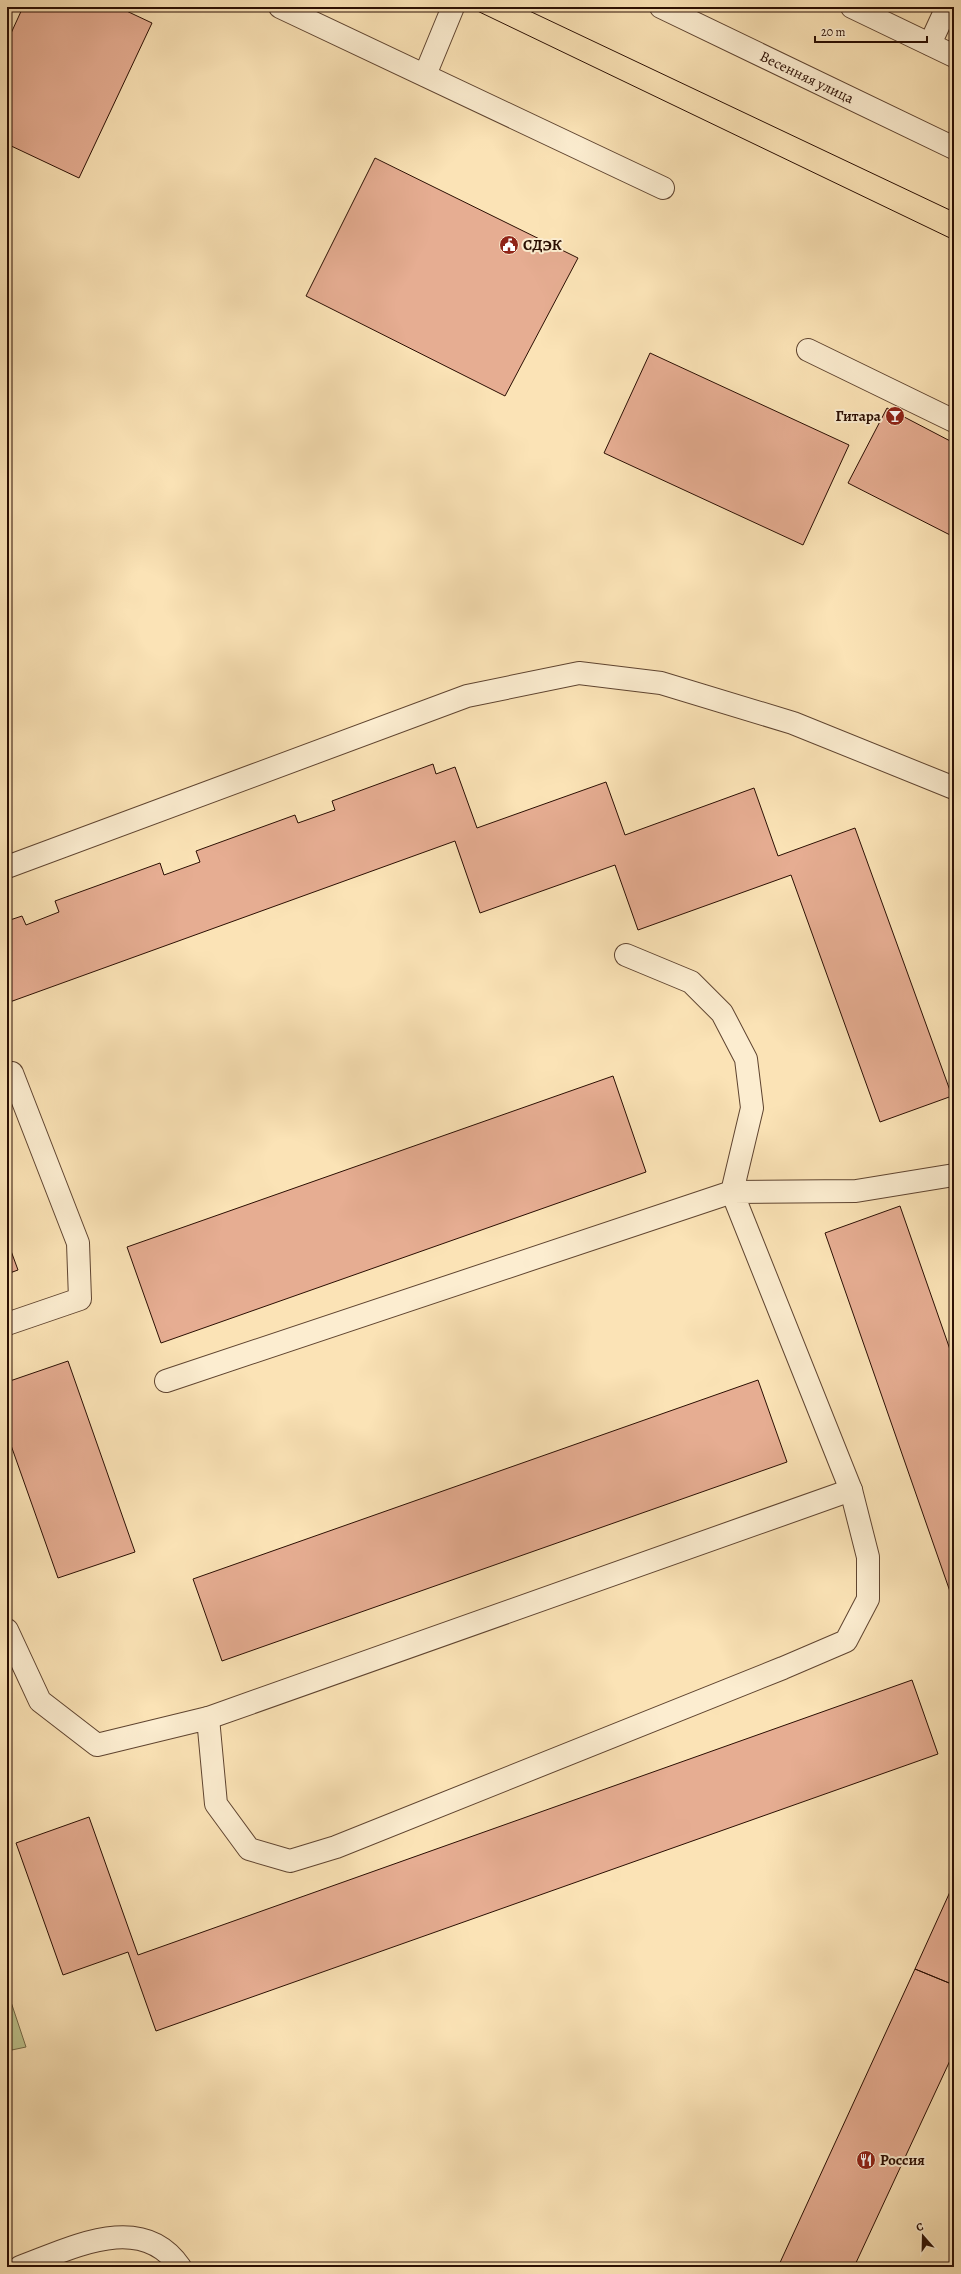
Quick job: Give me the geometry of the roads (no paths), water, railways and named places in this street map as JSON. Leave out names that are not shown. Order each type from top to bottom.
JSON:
[{"type":"street","points":[[280,7],[663,188]]},
{"type":"street","points":[[425,75],[453,7]]},
{"type":"street","name":"Весенняя улица","points":[[661,7],[954,148]]},
{"type":"street","points":[[852,7],[954,56]]},
{"type":"street","points":[[930,44],[947,7]]},
{"type":"street","points":[[808,350],[954,421]]},
{"type":"street","points":[[7,867],[466,696],[579,673],[661,683],[778,718],[954,788]]},
{"type":"street","points":[[208,1718],[216,1804],[249,1849],[290,1862],[336,1848],[776,1671],[846,1641],[868,1599],[868,1558],[851,1490],[732,1192],[752,1108],[746,1059],[722,1013],[691,982],[626,955]]},
{"type":"street","points":[[7,1324],[80,1299],[78,1243],[12,1073]]},
{"type":"street","points":[[166,1381],[732,1192],[856,1191],[954,1175]]},
{"type":"street","points":[[7,1630],[40,1701],[97,1745],[208,1718],[851,1490]]},
{"type":"street","points":[[20,2267],[103,2238],[131,2237],[155,2244],[173,2257],[180,2267]]},
{"type":"tram line","points":[[469,7],[954,240]]},
{"type":"tram line","points":[[521,7],[954,212]]},
{"type":"place","name":"СДЭК","points":[[509,245]]},
{"type":"place","name":"Гитара","points":[[895,416]]},
{"type":"place","name":"Россия","points":[[866,2160]]}]
